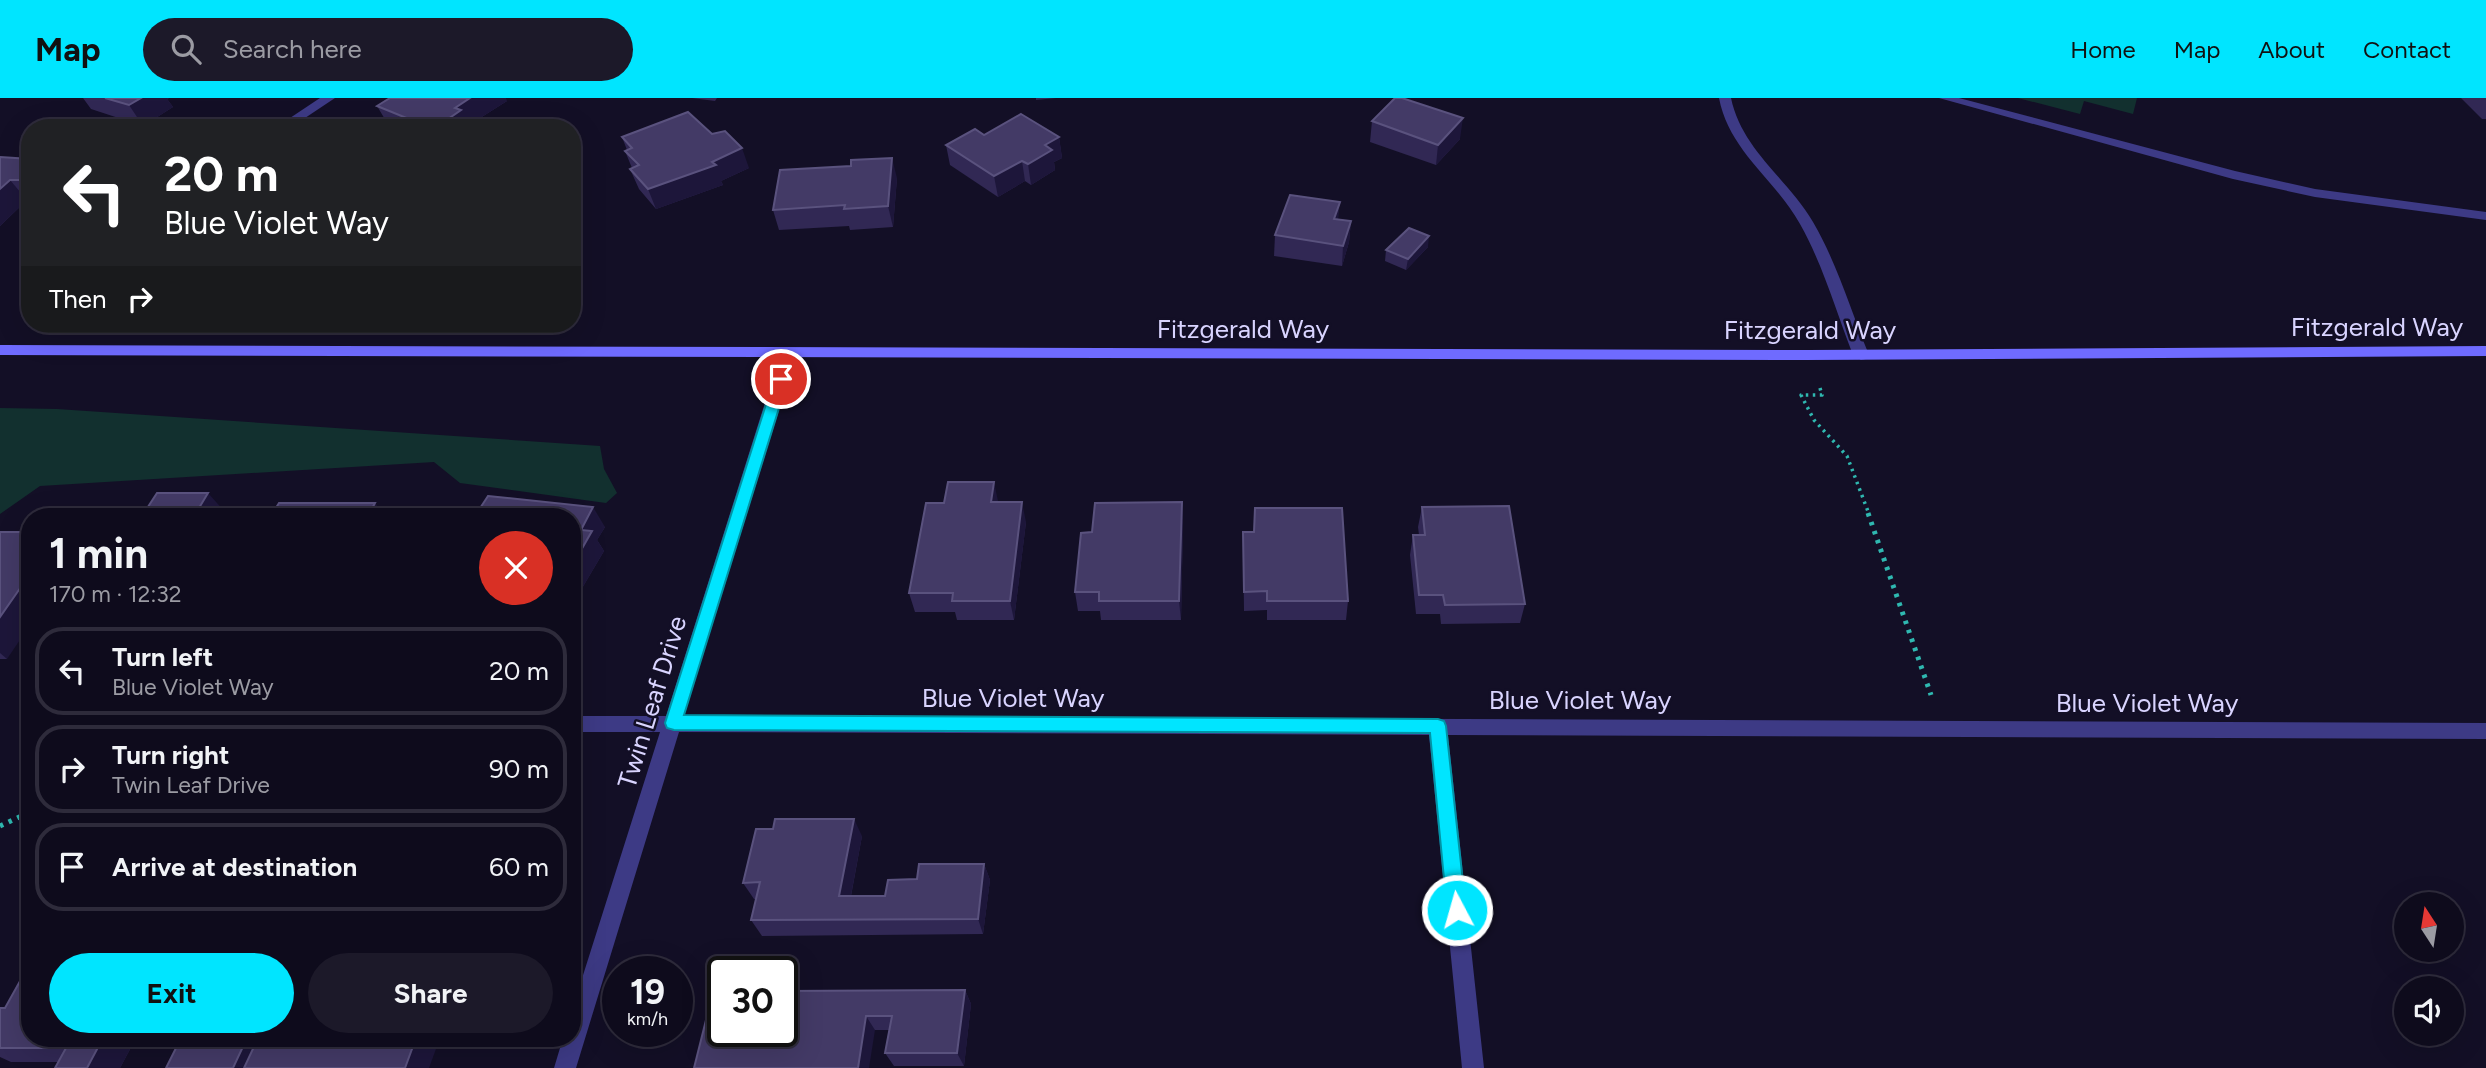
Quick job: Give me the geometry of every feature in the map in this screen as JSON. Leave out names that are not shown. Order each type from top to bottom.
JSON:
[{"type":"street","points":[[295,119],[329,98]]},
{"type":"street","points":[[1725,98],[1730,124],[1744,147],[1797,208],[1820,253],[1861,355]]},
{"type":"street","points":[[1945,98],[2233,175],[2301,190],[2486,216]]},
{"type":"street","name":"Fitzgerald Way","points":[[0,350],[1808,355],[2486,351]]},
{"type":"street","name":"Twin Leaf Drive","points":[[581,1017],[789,352]]},
{"type":"street","name":"Blue Violet Way","points":[[581,724],[2486,731]]},
{"type":"street","points":[[1438,726],[1473,1068]]},
{"type":"street","name":"Twin Leaf Drive","points":[[565,1068],[572,1047]]},
{"type":"path","points":[[1808,355],[1822,395],[1801,395],[1814,420],[1847,456],[1852,466],[1942,729]]},
{"type":"path","points":[[0,826],[21,816]]},
{"type":"green space","points":[[2018,98],[2137,98],[2133,114],[2084,101],[2080,114]]},
{"type":"green space","points":[[0,408],[57,409],[600,446],[604,469],[617,493],[606,503],[460,483],[434,462],[40,486],[0,514]]},
{"type":"building","points":[[105,98],[141,98],[129,105]]},
{"type":"building","points":[[390,98],[470,98],[455,108],[461,110],[448,119],[409,119],[377,106]]},
{"type":"building","points":[[1395,98],[1463,118],[1438,145],[1372,121]]},
{"type":"building","points":[[688,112],[712,134],[725,131],[742,148],[712,162],[716,165],[648,189],[630,169],[639,165],[625,151],[632,148],[622,137]]},
{"type":"building","points":[[1021,114],[1059,137],[1045,145],[1052,150],[1028,164],[1022,161],[994,176],[946,145],[975,129],[984,135]]},
{"type":"building","points":[[0,157],[21,158],[21,180],[10,180],[0,189]]},
{"type":"building","points":[[892,158],[888,206],[844,209],[845,205],[773,210],[780,170],[851,166],[851,160]]},
{"type":"building","points":[[1290,195],[1340,202],[1334,219],[1351,221],[1343,246],[1275,235]]},
{"type":"building","points":[[1409,228],[1429,236],[1408,259],[1386,250]]},
{"type":"building","points":[[948,482],[994,482],[991,502],[1022,502],[1010,601],[952,601],[953,593],[909,593],[926,503],[944,503]]},
{"type":"building","points":[[157,493],[208,493],[199,508],[147,508]]},
{"type":"building","points":[[488,496],[593,507],[581,530],[581,508],[480,508]]},
{"type":"building","points":[[1182,502],[1179,601],[1099,601],[1099,592],[1075,592],[1081,533],[1092,532],[1095,503]]},
{"type":"building","points":[[279,503],[375,503],[372,508],[276,508]]},
{"type":"building","points":[[1509,506],[1525,604],[1445,605],[1443,595],[1419,595],[1413,535],[1425,535],[1422,507]]},
{"type":"building","points":[[1255,508],[1342,508],[1348,601],[1267,601],[1267,591],[1244,592],[1243,532],[1254,532]]},
{"type":"building","points":[[581,530],[592,531],[581,550]]},
{"type":"building","points":[[0,532],[21,532],[21,587],[0,617]]},
{"type":"building","points":[[775,819],[854,819],[839,896],[885,896],[888,880],[917,879],[919,864],[984,864],[978,919],[751,920],[760,882],[743,883],[756,829],[773,829]]},
{"type":"building","points":[[21,979],[21,1047],[98,1047],[87,1068],[55,1068],[66,1048],[0,1048],[0,1008],[5,1008]]},
{"type":"building","points":[[965,990],[957,1053],[885,1053],[892,1016],[866,1016],[858,1068],[694,1068],[707,1016],[707,1047],[798,1047],[798,991]]},
{"type":"building","points":[[176,1047],[243,1047],[233,1068],[166,1068]]},
{"type":"building","points":[[254,1047],[413,1047],[405,1068],[244,1068]]},
{"type":"route","points":[[781,379],[674,723],[1438,726],[1457,910]]}]
